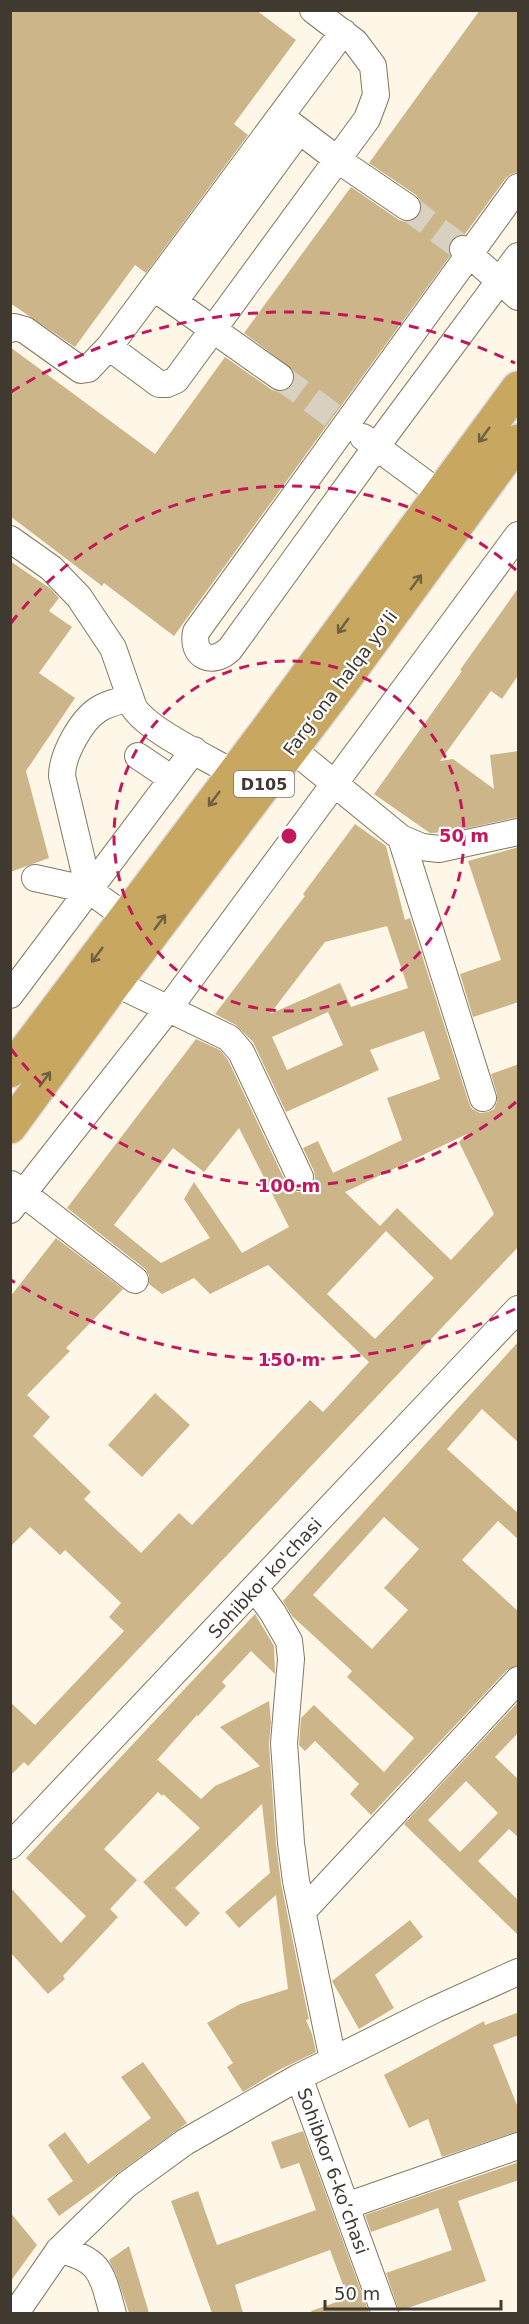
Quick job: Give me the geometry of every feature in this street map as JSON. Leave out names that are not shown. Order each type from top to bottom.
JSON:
[{"type":"highway","name":"Farg‘ona halqa yo‘li","points":[[14,1060],[126,917],[519,388]]},
{"type":"highway","name":"Farg‘ona halqa yo‘li","points":[[10,1127],[114,983],[351,671],[519,441]]},
{"type":"street","points":[[109,348],[159,384],[167,384],[176,380],[367,119],[376,95],[373,66],[355,42],[313,10]]},
{"type":"street","points":[[174,302],[290,123],[343,32]]},
{"type":"street","points":[[290,123],[338,160],[406,207]]},
{"type":"street","points":[[10,329],[14,327],[25,330],[81,370],[88,369],[109,348],[153,288],[290,123]]},
{"type":"street","points":[[519,187],[466,252],[341,422],[196,632],[197,648],[202,655],[217,658],[230,649],[376,447],[509,289],[519,256]]},
{"type":"street","points":[[466,252],[509,289]]},
{"type":"street","points":[[153,288],[280,377]]},
{"type":"street","points":[[341,422],[440,494]]},
{"type":"street","points":[[135,1280],[15,1196],[168,1009],[519,535]]},
{"type":"street","points":[[10,539],[51,568],[79,597],[113,648],[130,698],[139,716],[233,773]]},
{"type":"street","points":[[89,890],[62,776],[62,767],[65,753],[89,718],[108,705],[130,698]]},
{"type":"street","points":[[291,748],[401,838],[422,847],[438,849],[519,832]]},
{"type":"street","points":[[10,995],[194,750]]},
{"type":"street","points":[[138,756],[172,779]]},
{"type":"street","points":[[401,838],[483,1098]]},
{"type":"street","points":[[35,878],[89,890],[126,917]]},
{"type":"street","points":[[114,983],[229,1038],[242,1052],[300,1177]]},
{"type":"street","name":"Sohibkor ko'chasi","points":[[10,1846],[519,1309]]},
{"type":"street","points":[[255,1588],[289,1641],[291,1659],[284,1743],[291,1844],[296,1881],[333,2060]]},
{"type":"street","points":[[303,1911],[519,1680]]},
{"type":"street","points":[[299,2077],[436,2009],[519,1972]]},
{"type":"street","name":"Sohibkor 6-koʼchasi","points":[[15,2313],[59,2250],[126,2185],[185,2142],[299,2077],[385,2313]]},
{"type":"street","points":[[346,2206],[519,2146]]},
{"type":"street","points":[[59,2250],[79,2254],[94,2264],[106,2289],[113,2313]]},
{"type":"building","points":[[10,10],[256,10],[296,40],[234,124],[248,135],[146,273],[135,265],[75,347],[10,303]]},
{"type":"building","points":[[480,10],[519,10],[519,172],[506,178],[465,234],[458,235],[451,240],[448,247],[450,256],[174,636],[104,583],[102,586],[10,516],[10,347],[155,454],[225,357],[272,390],[279,392],[287,390],[293,385],[295,379],[293,370],[244,333],[351,187],[399,220],[413,221],[419,216],[422,208],[416,195],[369,163]]},
{"type":"building","points":[[10,561],[51,589],[59,598],[49,611],[72,627],[39,673],[75,698],[26,771],[49,858],[10,872]]},
{"type":"building","points":[[519,587],[519,674],[502,699],[491,691],[440,761],[453,759],[494,789],[490,755],[519,751],[519,817],[449,832],[430,833],[374,794]]},
{"type":"building","points":[[355,824],[386,846],[405,920],[410,918],[472,1109],[480,1113],[494,1109],[497,1094],[491,1074],[519,1064],[519,1246],[28,1766],[24,1762],[10,1776],[10,1702],[35,1725],[124,1631],[109,1617],[121,1603],[65,1550],[60,1555],[30,1527],[10,1547],[10,1297],[56,1238],[123,1289],[66,1348],[70,1351],[27,1395],[50,1417],[33,1436],[91,1492],[84,1499],[141,1553],[179,1513],[192,1525],[310,1400],[323,1412],[369,1362],[268,1265],[210,1294],[194,1278],[162,1294],[149,1284],[149,1275],[144,1268],[67,1208],[196,1039],[220,1050],[228,1060],[286,1183],[292,1190],[306,1191],[313,1185],[314,1171],[303,1148],[318,1141],[333,1173],[402,1140],[387,1098],[440,1079],[424,1031],[370,1050],[379,1070],[286,1112],[253,1042],[236,1025],[215,1014],[305,896],[303,894]],"holes":[[[387,926],[408,988],[351,1007],[340,983],[270,1014],[325,942]],[[328,1012],[343,1045],[287,1070],[272,1037]],[[239,1128],[289,1227],[242,1253],[194,1182],[184,1199],[210,1238],[161,1263],[114,1225],[173,1148],[204,1172]],[[467,1134],[459,1142],[494,1214],[451,1260],[397,1208],[380,1226],[345,1192]],[[386,1231],[434,1278],[375,1339],[327,1294]]]},
{"type":"building","points":[[519,847],[519,1002],[473,1017],[460,974],[501,960],[468,861]]},
{"type":"building","points":[[519,1341],[519,1443],[482,1409],[447,1449],[519,1514],[519,1540],[498,1521],[462,1560],[519,1612],[519,1665],[507,1670],[371,1815],[350,1794],[359,1784],[315,1741],[305,1751],[299,1745],[301,1718],[314,1705],[384,1772],[414,1738],[347,1677],[352,1671],[292,1616],[283,1601]],"holes":[[[384,1517],[419,1549],[384,1588],[408,1610],[372,1649],[313,1595]]]},
{"type":"building","points":[[155,1393],[190,1425],[142,1477],[108,1445]]},
{"type":"building","points":[[255,1614],[274,1646],[275,1674],[251,1651],[222,1682],[226,1686],[156,1761],[158,1760],[201,1799],[215,1786],[260,1766],[220,1727],[269,1701],[271,1722],[269,1744],[281,1883],[309,2019],[306,2020],[316,2052],[277,2071],[243,2092],[227,2067],[233,2063],[207,2023],[240,2004],[288,1989],[276,1895],[239,1928],[225,1912],[270,1873],[262,1804],[175,1888],[200,1913],[186,1927],[143,1882],[200,1828],[158,1792],[104,1849],[137,1880],[110,1909],[118,1917],[63,1976],[65,1979],[48,1994],[10,1952],[10,1887],[61,1943],[86,1916],[26,1858]]},
{"type":"building","points":[[519,1701],[519,1732],[495,1757],[519,1780],[519,1838],[509,1829],[478,1861],[519,1901],[519,1936],[404,1824]],"holes":[[[466,1781],[498,1813],[460,1852],[428,1820]]]},
{"type":"building","points":[[410,1920],[423,1937],[375,1975],[394,2008],[359,2029],[332,1981]]},
{"type":"building","points":[[519,2012],[519,2035],[493,2045],[519,2110],[519,2131],[442,2157],[428,2119],[409,2128],[384,2075],[484,2021],[485,2025]]},
{"type":"building","points":[[143,2062],[187,2123],[59,2216],[47,2199],[73,2181],[48,2145],[65,2132],[88,2164],[151,2118],[121,2077]]},
{"type":"building","points":[[303,2131],[369,2313],[312,2313],[311,2311],[348,2298],[330,2250],[235,2285],[243,2313],[212,2313],[171,2201],[198,2191],[217,2245],[316,2210],[299,2163],[281,2169],[271,2142]]},
{"type":"building","points":[[519,2162],[519,2180],[458,2201],[486,2281],[399,2311],[386,2273],[452,2250],[438,2208],[371,2232],[365,2215]]},
{"type":"building","points":[[10,2212],[37,2245],[10,2282]]},
{"type":"building","points":[[129,2246],[149,2313],[129,2313],[109,2260]]},
{"type":"tunnel","points":[[407,207],[463,249]]},
{"type":"tunnel","points":[[280,377],[336,418]]}]
